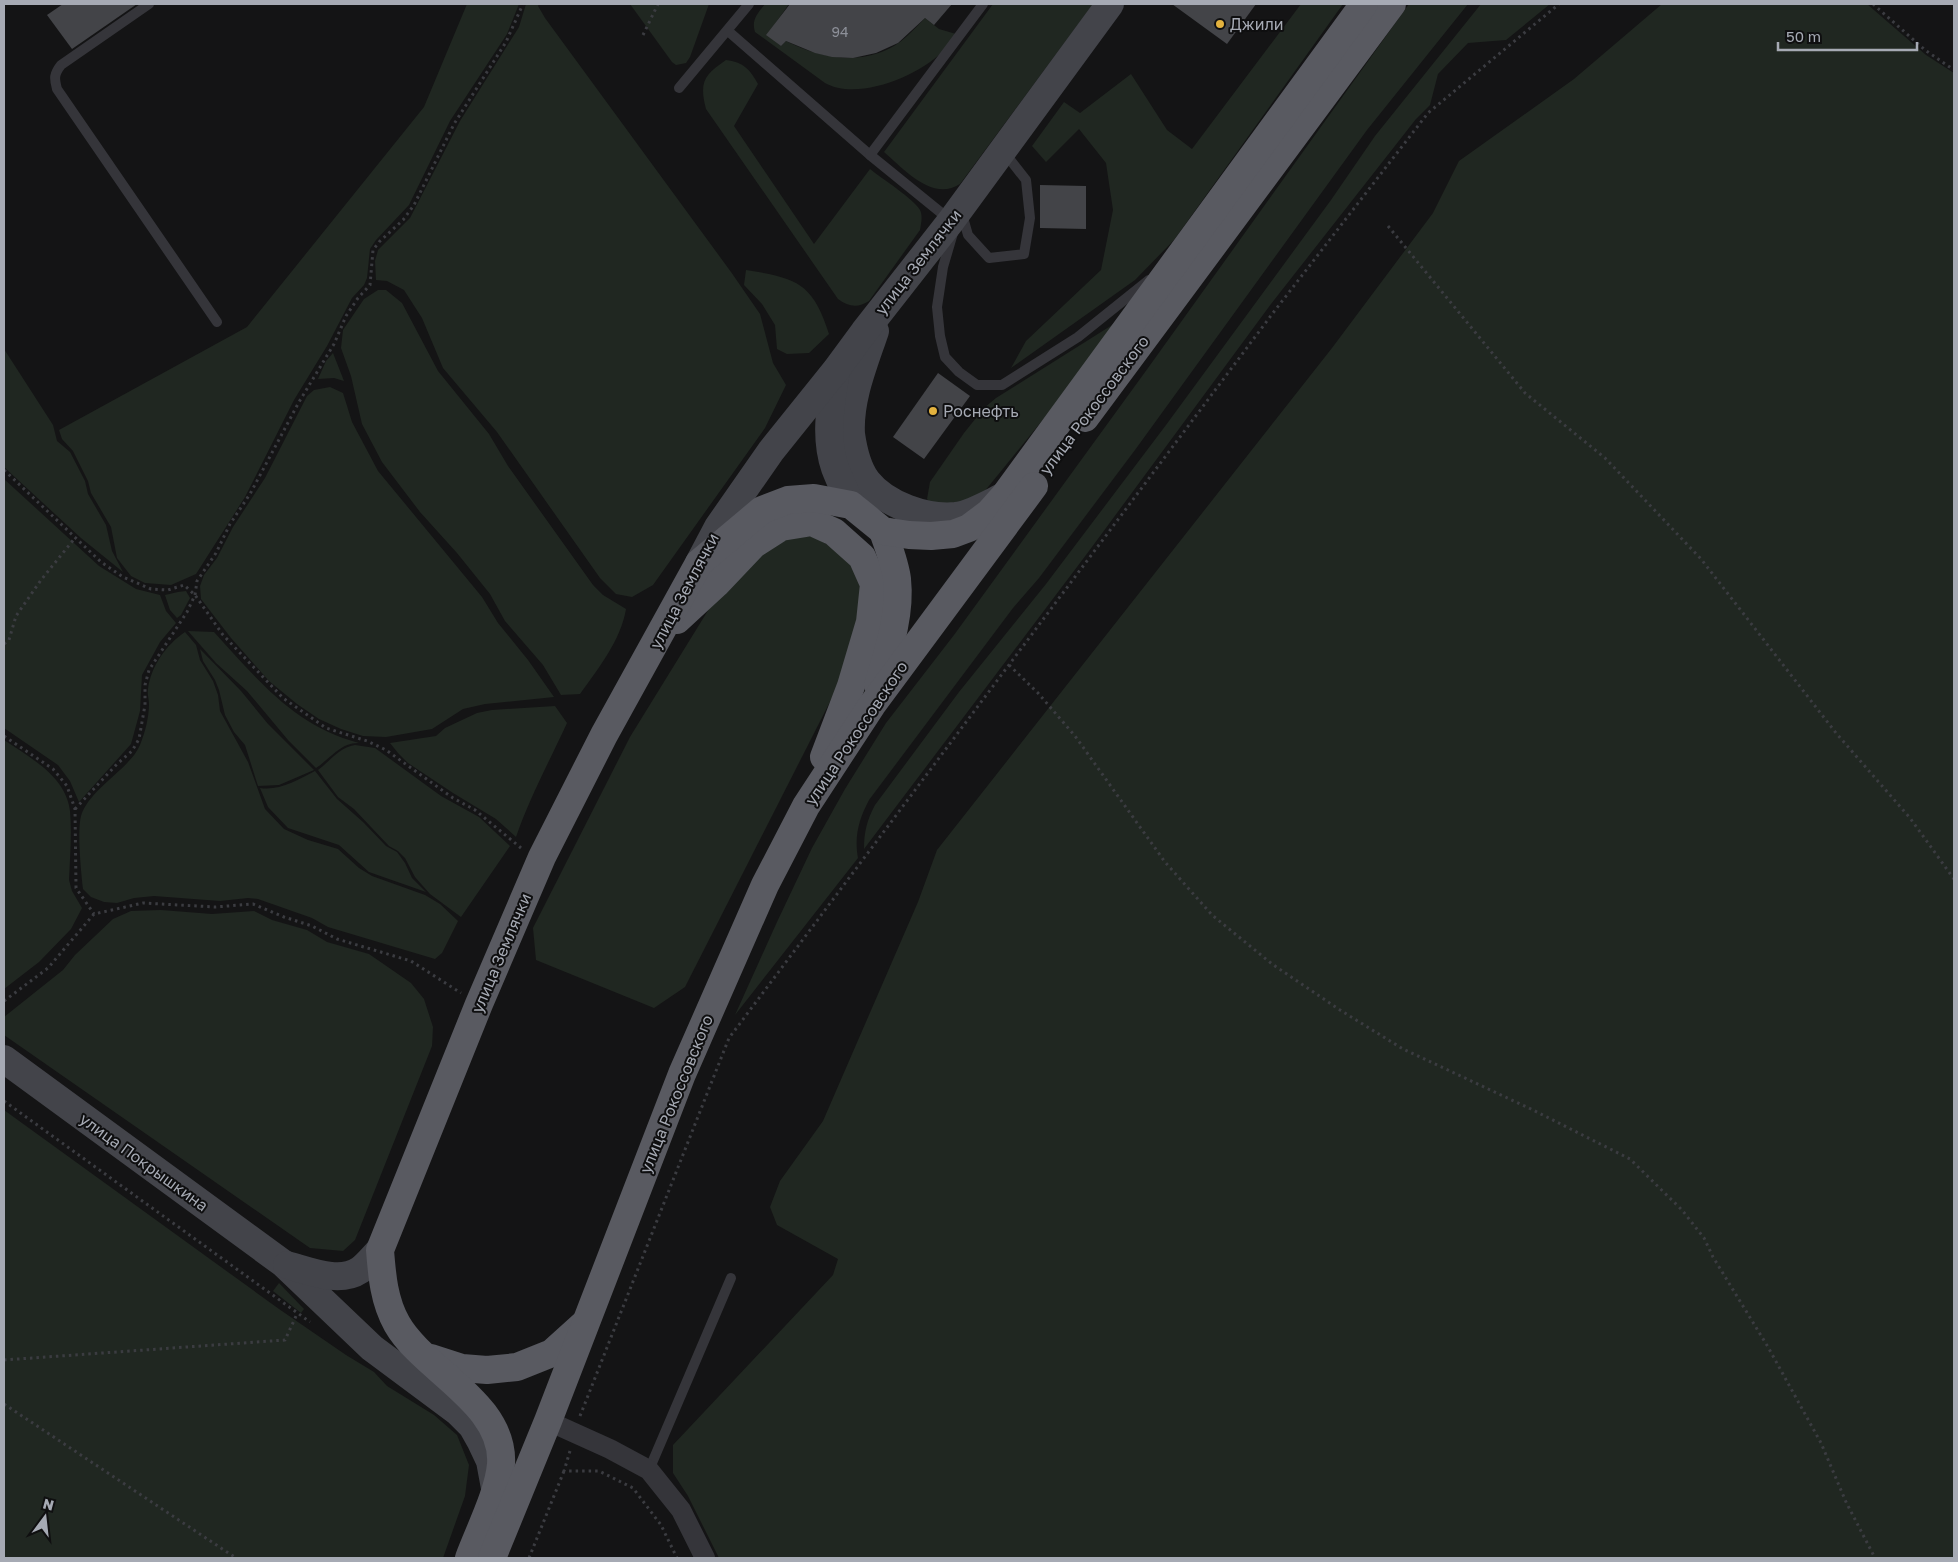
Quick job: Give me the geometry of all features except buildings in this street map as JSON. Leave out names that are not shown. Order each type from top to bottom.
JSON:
[{"type":"highway","name":"улица Рокоссовского","points":[[883,531],[909,535],[952,534],[970,528],[989,513],[1005,496],[1364,4]]},
{"type":"highway","name":"улица Рокоссовского","points":[[492,1558],[548,1421],[682,1074],[765,885],[806,806],[872,705],[1392,4]]},
{"type":"highway","points":[[699,564],[762,510],[788,500],[814,498],[851,505],[883,531],[897,579],[896,607],[889,650],[872,705]]},
{"type":"highway","points":[[661,635],[716,584],[753,545],[781,527],[812,522],[834,532],[862,557],[874,584],[870,622],[851,686],[806,806]]},
{"type":"highway","name":"улица Землячки","points":[[380,1250],[479,1004],[542,858],[604,735],[699,564]]},
{"type":"highway","points":[[380,1250],[383,1286],[389,1308],[397,1325],[425,1356],[472,1400],[487,1418],[498,1438],[501,1464],[495,1489],[468,1558]]},
{"type":"highway","points":[[425,1356],[462,1368],[486,1370],[517,1367],[552,1353],[586,1322]]},
{"type":"main road","name":"улица Землячки","points":[[699,564],[718,527],[770,451],[836,370],[956,214],[1110,4]]},
{"type":"main road","points":[[884,306],[860,376],[852,408],[851,434],[856,457],[866,480],[883,496],[907,508],[934,515],[957,516],[1005,496]]},
{"type":"main road","points":[[836,370],[829,412],[829,440],[835,468],[851,505]]},
{"type":"main road","name":"улица Покрышкина","points":[[4,1059],[284,1264]]},
{"type":"main road","points":[[284,1264],[339,1277],[360,1270],[380,1250]]},
{"type":"main road","points":[[284,1264],[372,1348],[458,1412],[472,1426],[490,1461],[495,1489]]},
{"type":"street","points":[[548,1421],[576,1432],[649,1470],[680,1510],[705,1558]]},
{"type":"lane","points":[[150,4],[61,65],[55,73],[55,81],[57,90],[217,322]]},
{"type":"lane","points":[[679,88],[750,4]]},
{"type":"lane","points":[[870,155],[982,4]]},
{"type":"lane","points":[[728,31],[870,155],[956,214],[968,235],[989,258],[1024,254],[1030,218],[1026,180],[1003,151]]},
{"type":"lane","points":[[956,214],[943,267],[937,307],[940,336],[945,357],[959,372],[977,385],[1002,385],[1078,337],[1181,254]]},
{"type":"lane","points":[[649,1470],[731,1278]]},
{"type":"path","points":[[75,809],[117,764],[132,751],[139,739],[145,705],[145,685],[149,670],[187,612],[195,595],[196,581],[216,553],[230,524],[250,494],[299,402],[334,344],[346,316],[358,298],[370,285],[373,250],[414,205],[454,124],[506,42],[522,4]]},
{"type":"path","points":[[643,35],[658,4]]},
{"type":"path","points":[[529,1558],[564,1471],[592,1384],[729,1038],[1276,309],[1428,113],[1559,4]]},
{"type":"path","points":[[1873,4],[1925,50],[1954,70]]},
{"type":"path","points":[[1388,226],[1525,393],[1605,458],[1701,559],[1836,733],[1910,818],[1954,879]]},
{"type":"path","points":[[4,470],[101,562],[123,577],[151,589],[168,590],[184,585],[195,595],[223,635],[283,698],[326,728],[368,741],[386,750],[439,788],[475,810],[520,847],[542,858]]},
{"type":"path","points":[[4,644],[9,640],[16,616],[41,580],[75,538]]},
{"type":"path","points":[[1009,665],[1038,693],[1075,736],[1165,862],[1212,916],[1272,964],[1402,1049],[1531,1109],[1630,1160],[1682,1210],[1704,1238],[1717,1265],[1768,1347],[1821,1443],[1846,1502],[1875,1558]]},
{"type":"path","points":[[4,736],[52,769],[67,786],[75,809],[76,888],[94,914]]},
{"type":"path","points":[[4,1001],[48,968],[94,914],[143,903],[215,906],[253,904],[284,918],[312,926],[337,939],[411,961],[479,1004]]},
{"type":"path","points":[[4,1101],[313,1324]]},
{"type":"path","points":[[4,1360],[285,1340],[298,1314]]},
{"type":"path","points":[[4,1404],[236,1558]]},
{"type":"path","points":[[564,1471],[599,1471],[632,1488],[661,1526],[677,1558]]},
{"type":"shaded area","points":[[467,4],[519,4],[507,34],[450,121],[409,205],[370,249],[367,278],[364,285],[352,298],[327,346],[294,400],[245,497],[196,574],[171,585],[145,583],[131,576],[117,558],[111,527],[91,493],[88,481],[73,451],[62,439],[59,430],[247,327],[424,107]]},
{"type":"shaded area","points":[[526,4],[539,4],[538,6],[545,18],[760,314],[773,363],[786,385],[765,428],[653,585],[632,597],[616,594],[600,578],[497,432],[443,368],[422,318],[404,290],[387,281],[376,280],[375,261],[378,250],[410,218],[460,121],[519,27]]},
{"type":"shaded area","points":[[630,4],[709,4],[690,57],[686,63],[676,65],[672,62]]},
{"type":"shaded area","points":[[765,4],[789,4],[767,35],[781,46],[786,41],[828,56],[858,57],[886,50],[900,42],[925,18],[939,29],[956,34],[944,50],[931,61],[902,78],[869,88],[838,88],[825,83],[755,32],[755,20]]},
{"type":"shaded area","points":[[993,4],[1093,4],[960,184],[950,188],[939,189],[929,186],[909,174],[884,152]]},
{"type":"shaded area","points":[[1301,4],[1343,4],[1174,240],[1135,280],[1011,368],[1026,341],[1101,270],[1113,210],[1106,163],[1079,129],[1046,162],[1032,146],[1064,102],[1080,113],[1131,74],[1167,130],[1192,149]]},
{"type":"shaded area","points":[[1409,4],[1468,4],[1367,130],[1135,450],[1039,578],[1013,608],[869,800],[858,828],[858,858],[735,1015],[812,848],[845,789],[886,723],[954,635]]},
{"type":"shaded area","points":[[1481,4],[1550,4],[1506,40],[1468,43],[1438,74],[1430,105],[1416,119],[1271,304],[1089,551],[864,849],[866,826],[875,805],[959,692],[1046,584],[1166,425],[1331,200],[1375,136]]},
{"type":"shaded area","points":[[1662,4],[1867,4],[1926,55],[1954,73],[1954,1558],[719,1558],[688,1496],[673,1473],[673,1445],[833,1275],[838,1259],[777,1225],[770,1207],[780,1181],[823,1121],[918,902],[937,850],[1332,348],[1433,213],[1459,161],[1574,79]]},
{"type":"shaded area","points":[[726,60],[737,62],[745,67],[758,84],[734,126],[814,244],[870,169],[917,205],[920,210],[922,217],[920,230],[869,301],[854,306],[838,299],[706,109],[703,92],[705,80],[713,70]]},
{"type":"shaded area","points":[[746,270],[778,276],[801,286],[809,293],[816,304],[829,334],[809,353],[787,354],[777,349],[775,325],[762,304],[744,285]]},
{"type":"shaded area","points":[[378,290],[386,290],[402,303],[438,371],[489,434],[508,466],[593,585],[603,595],[626,609],[614,643],[580,694],[561,695],[543,665],[505,621],[490,594],[457,553],[420,512],[382,462],[362,424],[351,376],[341,348],[343,330],[364,299]]},
{"type":"shaded area","points":[[1128,315],[984,492],[955,508],[933,506],[927,499],[930,482],[984,408],[996,398]]},
{"type":"shaded area","points":[[4,349],[53,425],[57,441],[70,452],[85,481],[88,494],[106,525],[112,551],[123,572],[81,538],[4,467]]},
{"type":"shaded area","points":[[333,353],[344,381],[334,378],[318,379],[326,361]]},
{"type":"shaded area","points":[[330,387],[343,393],[352,422],[378,471],[482,597],[498,623],[528,660],[554,697],[485,704],[463,709],[432,729],[386,737],[363,736],[319,719],[269,681],[231,638],[201,599],[200,586],[204,575],[217,558],[233,527],[265,478],[307,396],[314,390]]},
{"type":"shaded area","points":[[4,479],[99,566],[136,589],[160,595],[166,611],[176,623],[160,642],[142,675],[140,711],[131,744],[79,802],[70,781],[58,765],[4,728]]},
{"type":"shaded area","points":[[814,536],[848,558],[863,592],[861,623],[838,686],[685,987],[654,1008],[536,960],[533,928],[630,737],[712,604],[756,558],[784,539]]},
{"type":"shaded area","points":[[186,591],[190,598],[181,615],[177,618],[170,610],[165,595]]},
{"type":"shaded area","points":[[188,631],[214,632],[278,699],[296,713],[336,735],[359,743],[353,743],[341,748],[316,768],[288,740],[247,691],[216,663]]},
{"type":"shaded area","points":[[185,632],[196,645],[200,660],[213,681],[218,695],[220,711],[248,762],[265,809],[284,829],[308,840],[338,849],[359,868],[372,876],[425,895],[440,904],[458,921],[442,953],[435,959],[328,927],[312,918],[258,899],[248,898],[220,901],[154,896],[134,898],[117,903],[104,902],[91,897],[83,889],[79,841],[81,816],[85,806],[92,797],[135,754],[145,730],[149,704],[148,691],[152,672],[160,657]]},
{"type":"shaded area","points":[[200,649],[241,691],[268,724],[314,770],[279,785],[258,786],[245,745],[234,732],[225,715],[219,690],[203,661]]},
{"type":"shaded area","points":[[555,706],[567,723],[533,794],[516,837],[496,819],[408,763],[390,743],[436,736],[445,728],[477,713],[492,710]]},
{"type":"shaded area","points":[[4,740],[45,769],[62,788],[70,811],[69,880],[72,891],[82,908],[71,929],[39,962],[4,989]]},
{"type":"shaded area","points":[[355,745],[375,748],[441,796],[479,817],[510,846],[461,917],[430,894],[415,877],[405,858],[389,846],[354,809],[338,797],[318,770],[340,751]]},
{"type":"shaded area","points":[[315,771],[337,799],[386,846],[397,852],[412,878],[426,892],[369,872],[339,845],[288,828],[268,807],[260,788],[281,786]]},
{"type":"shaded area","points":[[161,910],[212,914],[254,911],[272,920],[307,930],[327,942],[369,954],[411,983],[424,999],[433,1027],[432,1046],[355,1240],[343,1251],[310,1248],[4,1035],[4,1017],[63,970],[75,955],[113,919],[131,911]]},
{"type":"shaded area","points":[[4,1110],[279,1309],[374,1372],[387,1386],[434,1415],[457,1435],[469,1465],[465,1496],[443,1558],[4,1558]]},
{"type":"shaded area","points":[[279,1283],[304,1309],[301,1313],[273,1291]]},
{"type":"place","name":"Джили","points":[[1220,24]]},
{"type":"place","name":"Роснефть","points":[[933,411]]}]
